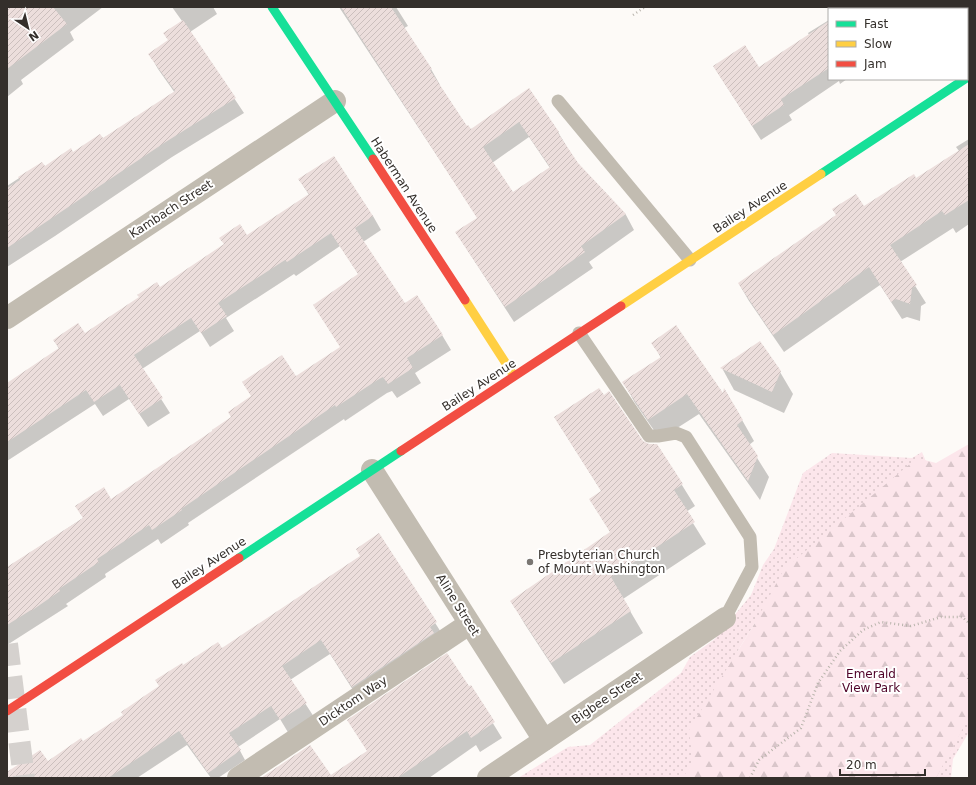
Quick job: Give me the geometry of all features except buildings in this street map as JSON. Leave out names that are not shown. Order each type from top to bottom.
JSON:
[{"type":"street","name":"Haberman Avenue","points":[[272,7],[514,376]]},
{"type":"street","name":"Bailey Avenue","points":[[7,711],[964,80]]},
{"type":"street","name":"Kambach Street","points":[[7,318],[335,101]]},
{"type":"street","name":"Aline Street","points":[[372,470],[544,740]]},
{"type":"street","name":"Bigbee Street","points":[[488,778],[725,618]]},
{"type":"street","name":"Dicktom Way","points":[[238,778],[469,624]]},
{"type":"lane","points":[[558,101],[690,260]]},
{"type":"lane","points":[[580,333],[649,436],[676,433],[686,437],[750,537],[752,567],[725,618]]},
{"type":"path","points":[[633,15],[645,7]]},
{"type":"path","points":[[750,778],[759,760],[801,728],[818,682],[840,651],[863,630],[881,622],[911,626],[941,617],[962,617],[969,623]]},
{"type":"path","points":[[969,674],[969,682]]},
{"type":"green space","name":"Emerald View Park","points":[[969,444],[969,717],[936,778],[682,778],[693,764],[689,730],[755,623],[784,569],[917,458],[936,463]]},
{"type":"green space","name":"Emerald View Park","points":[[922,452],[927,464],[755,623],[737,652],[969,499],[969,732],[953,759],[951,778],[518,778],[568,747],[590,745],[681,673],[690,657],[715,639],[751,595],[763,565],[774,549],[803,473],[832,453],[912,458]]},
{"type":"tunnel","points":[[7,644],[24,778]]},
{"type":"traffic: fast","points":[[272,7],[373,159]]},
{"type":"traffic: fast","points":[[821,174],[963,80]]},
{"type":"traffic: fast","points":[[239,558],[401,451]]},
{"type":"traffic: slow","points":[[621,306],[821,174]]},
{"type":"traffic: slow","points":[[465,300],[514,376]]},
{"type":"traffic: jam","points":[[373,159],[465,300]]},
{"type":"traffic: jam","points":[[401,451],[621,306]]},
{"type":"traffic: jam","points":[[7,711],[239,558]]},
{"type":"place","name":"Presbyterian Church of Mount Washington","points":[[530,562]]}]
